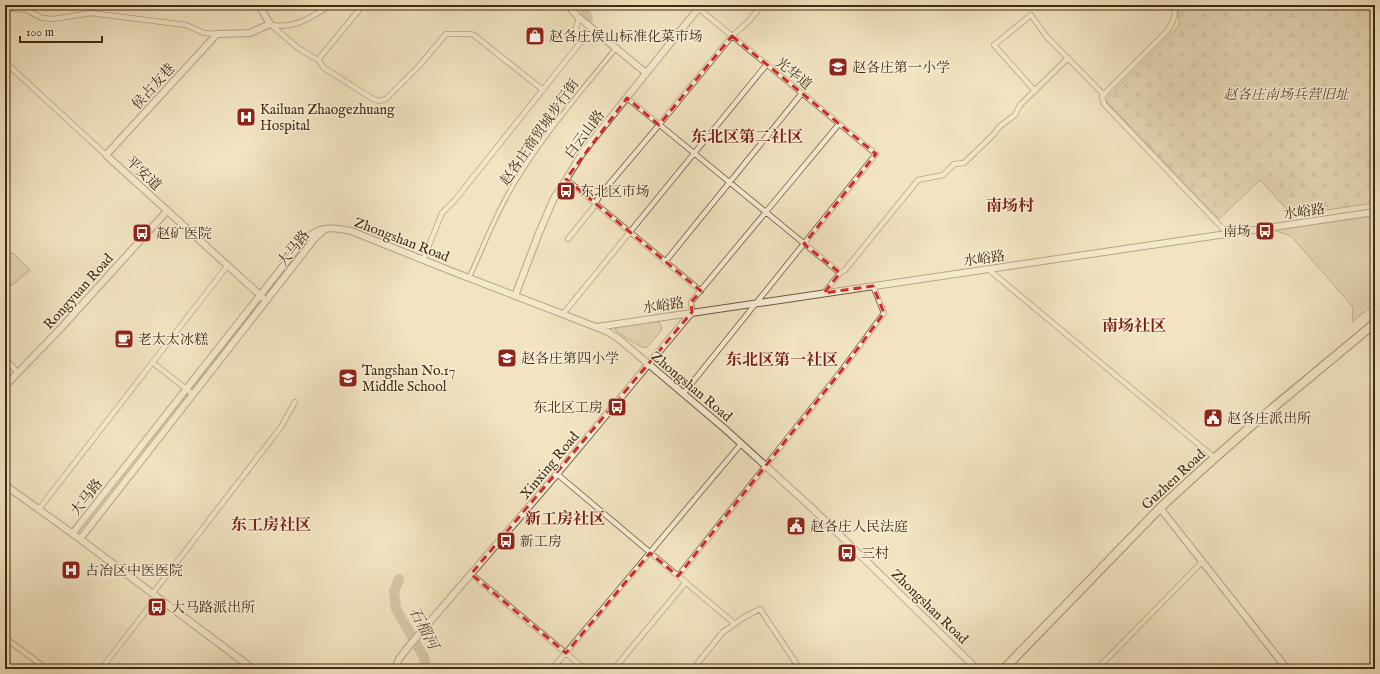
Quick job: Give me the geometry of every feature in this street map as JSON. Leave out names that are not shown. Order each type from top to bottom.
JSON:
[{"type":"main road","name":"Guzhen Road","points":[[1004,669],[1160,508],[1215,458],[1375,323]]},
{"type":"street","points":[[256,5],[260,7],[270,24],[298,48],[318,60],[324,68],[373,99],[379,101],[386,99],[402,85],[420,66],[446,34],[470,34],[475,36],[542,90]]},
{"type":"street","points":[[5,8],[27,10],[42,18],[53,19],[91,13],[186,25],[204,33],[217,34],[250,33],[270,24],[282,27],[296,24],[306,20],[331,5]]},
{"type":"street","points":[[318,60],[364,5]]},
{"type":"street","points":[[568,5],[579,18],[646,73]]},
{"type":"street","points":[[568,238],[595,204],[600,195],[732,36],[749,21],[762,5]]},
{"type":"street","points":[[1174,5],[1174,21],[1168,30],[1102,97],[1104,104],[1228,234]]},
{"type":"street","name":"光华道","points":[[700,6],[732,36],[876,154],[804,244]]},
{"type":"street","name":"白云山路","points":[[515,296],[554,198],[583,152],[700,6]]},
{"type":"street","points":[[1035,91],[994,45],[1031,15],[1046,36],[1104,95]]},
{"type":"street","points":[[423,260],[442,213],[455,200],[580,43],[576,28],[579,18]]},
{"type":"street","name":"侯占友巷","points":[[106,155],[217,34]]},
{"type":"street","name":"赵各庄商贸城步行街","points":[[469,278],[506,198],[519,174],[560,117],[616,48]]},
{"type":"street","points":[[824,293],[840,273],[845,270],[918,180],[943,175],[954,164],[964,163],[1068,58]]},
{"type":"street","name":"平安道","points":[[5,62],[266,301]]},
{"type":"street","points":[[563,314],[767,64]]},
{"type":"street","points":[[665,262],[802,93]]},
{"type":"street","points":[[627,98],[840,273]]},
{"type":"street","points":[[692,312],[691,302],[839,124]]},
{"type":"street","points":[[566,179],[701,291]]},
{"type":"street","name":"Rongyuan Road","points":[[5,386],[61,328],[167,211]]},
{"type":"street","name":"水峪路","points":[[596,327],[1375,212]]},
{"type":"street","name":"Zhongshan Road","points":[[325,229],[335,227],[350,231],[608,332],[741,444],[813,509],[977,669]]},
{"type":"street","name":"大马路","points":[[73,533],[302,242],[309,236],[325,229]]},
{"type":"street","name":"大马路","points":[[80,539],[315,238],[325,229]]},
{"type":"street","points":[[683,394],[804,244]]},
{"type":"street","points":[[40,509],[228,265]]},
{"type":"street","points":[[988,269],[1215,458]]},
{"type":"street","points":[[678,576],[766,467],[884,313],[873,286]]},
{"type":"street","name":"Xinxing Road","points":[[395,669],[409,646],[557,474],[692,312]]},
{"type":"street","points":[[5,358],[18,373]]},
{"type":"street","points":[[153,363],[193,394]]},
{"type":"street","points":[[101,669],[280,427],[295,402]]},
{"type":"street","points":[[552,669],[741,444]]},
{"type":"street","points":[[557,474],[735,624]]},
{"type":"street","points":[[5,485],[73,533],[249,668]]},
{"type":"street","points":[[1160,508],[1287,669]]},
{"type":"street","points":[[1097,669],[1202,562]]},
{"type":"street","points":[[471,574],[585,669]]},
{"type":"street","points":[[614,669],[686,582]]},
{"type":"street","points":[[693,669],[723,632],[760,609],[800,669]]},
{"type":"street","points":[[5,638],[47,669]]},
{"type":"highlighted area","points":[[732,36],[876,154],[804,244],[840,273],[824,293],[873,286],[884,313],[841,371],[678,576],[650,553],[566,653],[471,574],[692,312],[691,302],[701,291],[566,179],[627,98],[659,125]]},
{"type":"green space","name":"赵各庄南场兵营旧址","points":[[1178,5],[1375,5],[1375,203],[1292,215],[1260,180],[1219,219],[1106,101],[1110,95],[1179,26]]},
{"type":"green space","points":[[1375,215],[1375,303],[1352,322],[1353,307],[1291,236],[1273,230]]},
{"type":"green space","points":[[5,248],[10,254],[13,253],[30,270],[5,291]]},
{"type":"green space","points":[[654,321],[660,323],[662,328],[658,335],[646,348],[634,343],[615,329],[618,327]]},
{"type":"waterway","name":"石榴河","points":[[583,5],[588,19]]},
{"type":"waterway","name":"石榴河","points":[[399,579],[394,591],[396,609],[424,657],[426,669]]},
{"type":"place","name":"赵各庄侯山标准化菜市场","points":[[535,36]]},
{"type":"place","name":"赵各庄第一小学","points":[[838,67]]},
{"type":"place","name":"Kailuan Zhaogezhuang Hospital","points":[[246,117]]},
{"type":"place","name":"东北区市场","points":[[566,191]]},
{"type":"place","name":"南场","points":[[1265,231]]},
{"type":"place","name":"赵矿医院","points":[[142,233]]},
{"type":"place","name":"老太太冰糕","points":[[124,339]]},
{"type":"place","name":"赵各庄第四小学","points":[[507,358]]},
{"type":"place","name":"Tangshan No.17 Middle School","points":[[348,378]]},
{"type":"place","name":"东北区工房","points":[[617,407]]},
{"type":"place","name":"赵各庄派出所","points":[[1213,418]]},
{"type":"place","name":"赵各庄人民法庭","points":[[796,526]]},
{"type":"place","name":"新工房","points":[[506,541]]},
{"type":"place","name":"三村","points":[[847,553]]},
{"type":"place","name":"古冶区中医医院","points":[[71,570]]},
{"type":"place","name":"大马路派出所","points":[[157,607]]},
{"type":"district","name":"东北区第二社区","points":[[747,136]]},
{"type":"district","name":"南场村","points":[[1010,205]]},
{"type":"district","name":"南场社区","points":[[1134,325]]},
{"type":"district","name":"东北区第一社区","points":[[782,359]]},
{"type":"district","name":"新工房社区","points":[[565,518]]},
{"type":"district","name":"东工房社区","points":[[271,524]]}]
